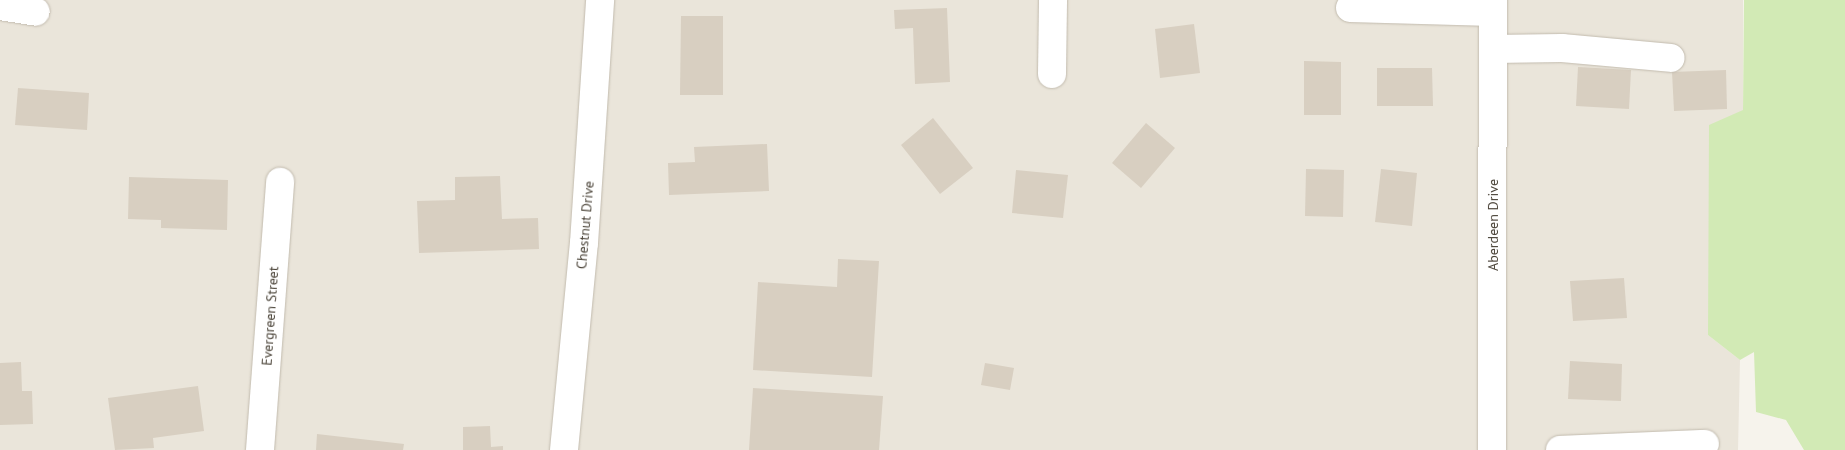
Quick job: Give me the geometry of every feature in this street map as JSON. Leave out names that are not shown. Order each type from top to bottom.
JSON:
[{"type":"street","name":"Chestnut Drive","points":[[564,450],[584,243],[600,0]]},
{"type":"street","points":[[1052,74],[1053,0]]},
{"type":"street","points":[[0,6],[36,12]]},
{"type":"street","points":[[1350,8],[1493,6]]},
{"type":"street","name":"Aberdeen Drive","points":[[1492,450],[1493,6]]},
{"type":"street","points":[[1493,49],[1562,48],[1671,58]]},
{"type":"street","name":"Evergreen Street","points":[[260,450],[280,182]]},
{"type":"street","points":[[1560,450],[1705,444]]},
{"type":"shaded area","points":[[0,0],[1743,0],[1743,110],[1708,335],[1740,360],[1738,450],[0,450]]},
{"type":"green space","points":[[1744,0],[1845,0],[1845,450],[1804,450],[1786,420],[1756,412],[1754,352],[1740,360],[1708,335],[1709,125],[1743,110]]},
{"type":"building","points":[[947,8],[950,82],[915,84],[913,28],[895,29],[894,10]]},
{"type":"building","points":[[681,16],[723,16],[723,95],[680,95]]},
{"type":"building","points":[[1194,24],[1200,73],[1160,78],[1155,29]]},
{"type":"building","points":[[1304,61],[1341,62],[1341,115],[1304,115]]},
{"type":"building","points":[[1578,67],[1631,70],[1629,109],[1576,106]]},
{"type":"building","points":[[1377,68],[1432,68],[1433,106],[1377,106]]},
{"type":"building","points":[[1726,70],[1727,109],[1674,111],[1672,72]]},
{"type":"building","points":[[18,88],[89,93],[87,130],[15,125]]},
{"type":"building","points":[[933,118],[973,168],[940,194],[901,145]]},
{"type":"building","points":[[1146,123],[1175,148],[1141,188],[1112,163]]},
{"type":"building","points":[[767,144],[769,191],[669,195],[668,163],[695,162],[694,147]]},
{"type":"building","points":[[1306,169],[1344,170],[1343,217],[1305,216]]},
{"type":"building","points":[[1381,169],[1417,173],[1412,226],[1375,222]]},
{"type":"building","points":[[1016,170],[1068,175],[1063,218],[1012,213]]},
{"type":"building","points":[[500,176],[502,219],[538,218],[539,249],[419,253],[417,201],[455,200],[455,177]]},
{"type":"building","points":[[129,177],[228,180],[227,230],[161,228],[161,220],[128,219]]},
{"type":"building","points":[[838,259],[879,261],[872,377],[753,370],[758,282],[837,287]]},
{"type":"building","points":[[1624,278],[1627,318],[1573,321],[1570,281]]},
{"type":"building","points":[[1570,361],[1622,364],[1621,401],[1568,399]]},
{"type":"building","points":[[21,362],[22,391],[32,391],[33,424],[0,425],[0,363]]},
{"type":"building","points":[[985,363],[1014,368],[1010,390],[981,385]]},
{"type":"building","points":[[198,386],[204,431],[153,438],[154,448],[115,450],[108,398]]},
{"type":"building","points":[[753,388],[883,396],[879,450],[749,450]]},
{"type":"building","points":[[490,426],[491,447],[503,446],[503,450],[463,450],[463,427]]},
{"type":"building","points":[[317,434],[404,444],[403,450],[316,450]]}]
